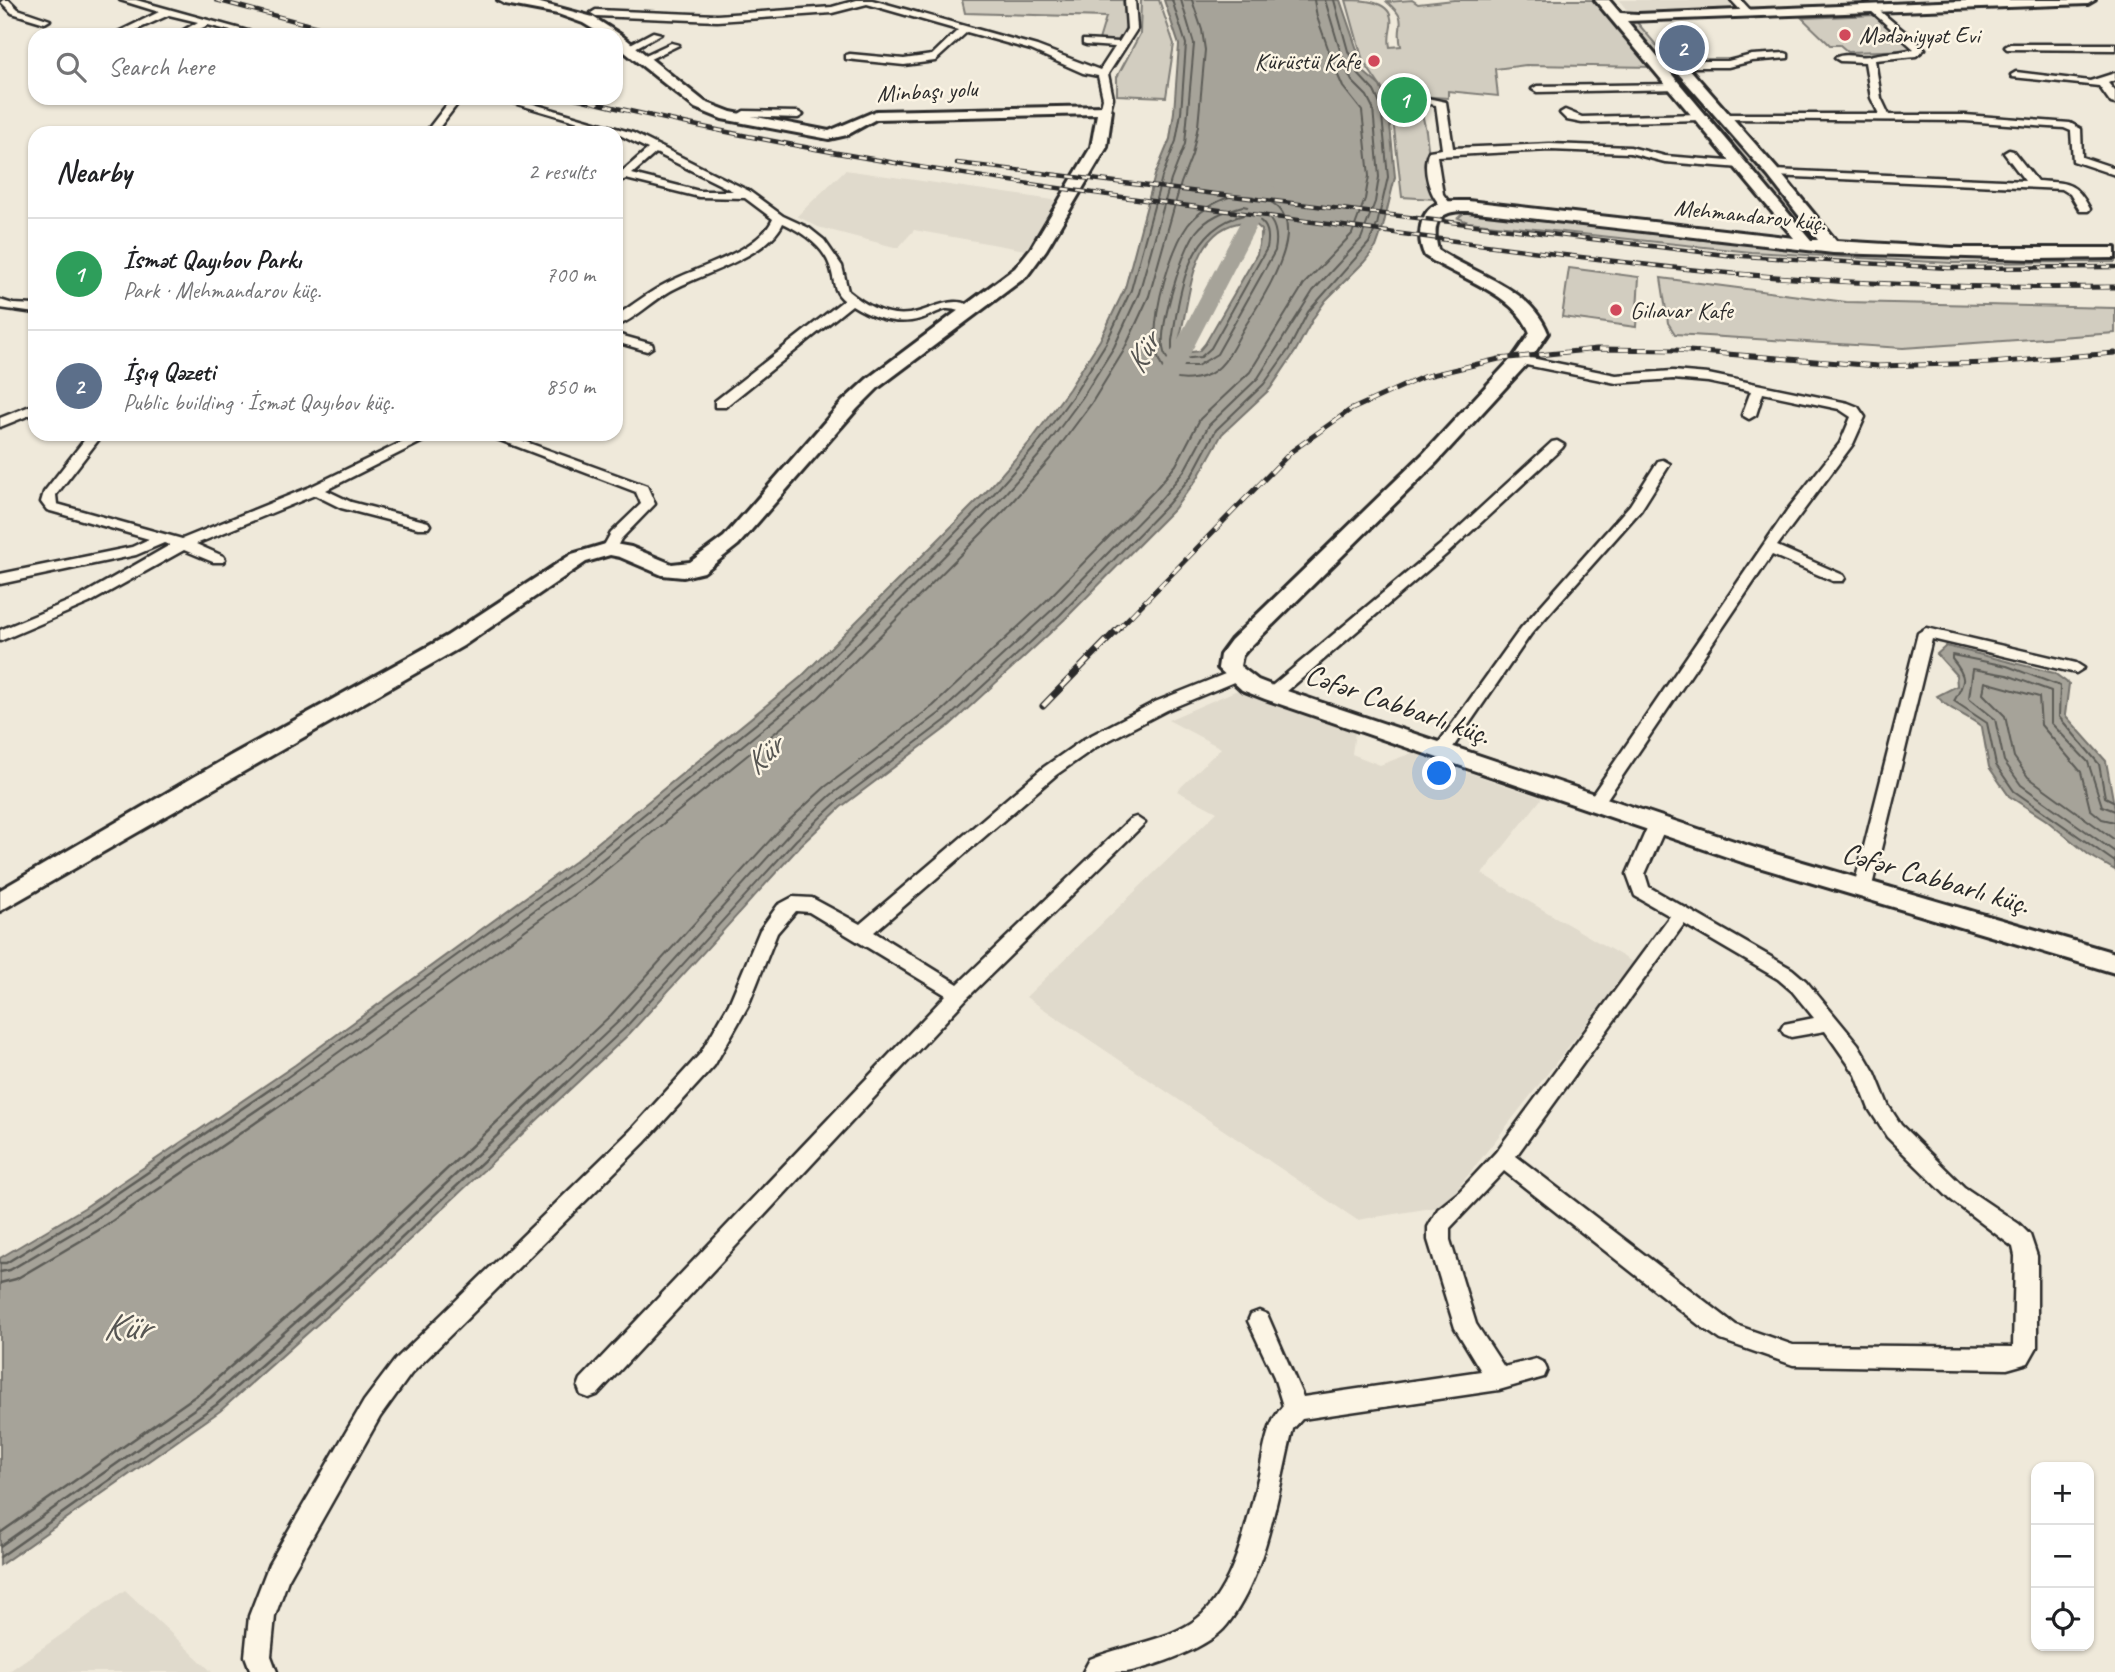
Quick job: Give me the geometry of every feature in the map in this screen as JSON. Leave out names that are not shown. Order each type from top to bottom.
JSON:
[{"type":"street","points":[[125,0],[230,28]]},
{"type":"street","name":"Minbaşı yolu","points":[[505,0],[589,15],[605,28]]},
{"type":"street","points":[[0,902],[226,768],[454,641],[579,558],[609,549],[624,551],[669,570],[683,571],[697,567],[731,541],[873,383],[1009,282],[1038,250],[1099,148],[1108,98],[1103,74],[1132,29],[1130,0]]},
{"type":"street","points":[[1602,0],[1799,233],[1806,245]]},
{"type":"street","points":[[1736,0],[1749,14]]},
{"type":"street","points":[[1617,17],[2088,0]]},
{"type":"street","points":[[589,15],[717,18],[832,10],[864,1],[1034,48],[1087,71],[1103,74]]},
{"type":"street","points":[[6,2],[15,12],[45,20]]},
{"type":"street","points":[[589,15],[614,2]]},
{"type":"street","points":[[1840,58],[1870,59],[1878,55],[1920,51],[1874,9]]},
{"type":"street","points":[[132,28],[167,12]]},
{"type":"street","points":[[1638,18],[1773,173],[1833,248]]},
{"type":"street","points":[[194,28],[206,22]]},
{"type":"street","points":[[850,57],[904,62],[938,57],[966,29]]},
{"type":"street","points":[[623,41],[637,45],[656,34]]},
{"type":"street","points":[[1086,42],[1122,45]]},
{"type":"street","name":"Minbaşı yolu","points":[[623,43],[700,105],[829,135],[845,132],[862,118],[885,114],[1105,110]]},
{"type":"street","points":[[642,59],[674,45]]},
{"type":"street","points":[[2010,47],[2115,47]]},
{"type":"street","points":[[1678,64],[1728,64],[1752,58],[1785,56]]},
{"type":"street","points":[[1870,59],[1877,98],[1885,117]]},
{"type":"street","points":[[892,73],[904,62]]},
{"type":"street","points":[[2016,75],[2064,82],[2110,81],[2109,89],[2115,101]]},
{"type":"street","points":[[1537,89],[1675,87]]},
{"type":"street","points":[[1422,100],[1441,102],[1448,151]]},
{"type":"street","points":[[742,116],[758,104]]},
{"type":"street","points":[[435,126],[452,105]]},
{"type":"street","points":[[526,105],[600,126]]},
{"type":"street","points":[[2026,110],[2034,122]]},
{"type":"street","points":[[1566,113],[1571,118],[1582,120],[1722,114],[1965,118],[2034,122],[2073,127],[2076,129],[2077,159],[2115,172]]},
{"type":"street","points":[[742,116],[798,116]]},
{"type":"street","points":[[623,135],[748,195],[779,218],[800,226],[834,262],[838,269],[840,288],[851,300],[892,317],[908,318],[945,304],[971,310]]},
{"type":"street","points":[[861,933],[1060,764],[1090,743],[1161,706],[1235,675],[1229,668],[1239,645],[1430,458],[1521,360],[1539,332],[1536,320],[1514,301],[1438,258],[1429,248],[1429,229],[1435,212],[1446,206],[1437,194],[1431,158],[1437,152],[1550,147],[1630,150],[1665,159],[1741,164]]},
{"type":"street","points":[[623,177],[655,148]]},
{"type":"street","points":[[2009,153],[2034,185]]},
{"type":"street","points":[[1773,173],[2071,189],[2084,209]]},
{"type":"street","points":[[623,179],[699,194],[748,195]]},
{"type":"street","name":"Mehmandarov küç.","points":[[1446,206],[1468,206],[1833,248],[1948,254],[2115,253]]},
{"type":"street","points":[[623,317],[672,285],[753,246],[772,231],[779,218]]},
{"type":"street","points":[[720,404],[851,300]]},
{"type":"street","points":[[0,304],[28,308]]},
{"type":"street","points":[[623,340],[647,347]]},
{"type":"street","points":[[1521,360],[1603,377],[1689,375],[1843,406],[1853,410],[1858,417],[1846,444],[1803,496],[1594,805]]},
{"type":"street","points":[[1749,415],[1758,388]]},
{"type":"street","points":[[0,423],[28,411]]},
{"type":"street","points":[[91,441],[49,495],[48,502],[52,507],[183,544],[218,559]]},
{"type":"street","points":[[0,636],[84,600],[183,544],[315,490],[416,441]]},
{"type":"street","points":[[510,441],[642,489],[648,504],[643,513],[616,536],[609,549]]},
{"type":"street","points":[[1273,694],[1444,549],[1558,445]]},
{"type":"street","points":[[1441,752],[1526,631],[1636,507],[1663,464]]},
{"type":"street","points":[[315,490],[346,505],[423,525]]},
{"type":"street","points":[[0,579],[136,551],[161,539]]},
{"type":"street","points":[[1769,548],[1838,578]]},
{"type":"street","points":[[1861,890],[1926,633],[2076,668]]},
{"type":"street","name":"Cəfər Cabbarlı küç.","points":[[1235,675],[1273,694],[1657,826],[1861,890],[2115,963]]},
{"type":"street","points":[[589,1387],[959,994],[1136,823]]},
{"type":"street","points":[[1503,1158],[1664,1286],[1729,1333],[1793,1355],[2007,1359],[2020,1356],[2026,1347],[2026,1256],[2022,1242],[2011,1231],[1957,1193],[1894,1131],[1879,1110],[1858,1061],[1799,986],[1785,974],[1649,898],[1637,883],[1636,874],[1657,826]]},
{"type":"street","points":[[264,1672],[258,1656],[262,1616],[278,1573],[372,1409],[403,1367],[637,1138],[707,1060],[738,1006],[769,930],[783,910],[793,904],[812,905],[959,994]]},
{"type":"street","points":[[1499,1379],[1466,1328],[1439,1240],[1439,1227],[1445,1216],[1465,1199],[1503,1158],[1680,916]]},
{"type":"street","points":[[1791,1029],[1829,1024]]},
{"type":"street","points":[[1259,1321],[1285,1376],[1296,1409]]},
{"type":"street","points":[[1096,1672],[1099,1668],[1201,1632],[1219,1618],[1244,1572],[1283,1423],[1296,1409],[1499,1379],[1536,1370]]},
{"type":"shaded area","points":[[962,0],[1123,0],[1126,26],[1120,42],[1099,40],[1106,17],[965,13]]},
{"type":"shaded area","points":[[1141,0],[1159,0],[1174,44],[1166,97],[1117,95],[1117,77],[1140,34]]},
{"type":"shaded area","points":[[1346,0],[1373,2],[1389,12],[1390,47],[1401,46],[1401,23],[1398,14],[1387,2],[1412,0],[1418,4],[1454,0],[1599,0],[1654,67],[1526,65],[1495,69],[1498,96],[1448,91],[1448,98],[1418,96],[1426,131],[1434,199],[1402,197],[1391,102],[1363,61]]},
{"type":"shaded area","points":[[1619,0],[1732,0],[1743,12],[1642,16],[1630,14]]},
{"type":"shaded area","points":[[1877,15],[1916,50],[1848,52],[1840,45],[1830,45],[1802,18]]},
{"type":"shaded area","points":[[1623,20],[1635,20],[1708,106],[1699,106]]},
{"type":"shaded area","points":[[1716,114],[1824,243],[1812,242],[1706,115]]},
{"type":"shaded area","points":[[845,170],[1060,201],[1025,250],[914,230],[898,248],[818,227],[797,216]]},
{"type":"shaded area","points":[[1466,211],[1705,240],[1871,255],[2115,257],[2115,262],[1951,263],[1751,252],[1468,222],[1458,218]]},
{"type":"shaded area","points":[[1569,268],[1639,277],[1636,327],[1562,317]]},
{"type":"shaded area","points":[[1661,278],[1846,302],[2115,308],[2115,333],[1903,348],[1675,334],[1668,323]]},
{"type":"shaded area","points":[[1242,688],[1355,732],[1352,754],[1380,765],[1412,753],[1542,798],[1482,874],[1634,963],[1444,1206],[1357,1220],[1026,997],[1217,812],[1177,791],[1221,748],[1168,720]]},
{"type":"shaded area","points":[[125,1590],[212,1672],[8,1672]]},
{"type":"water","points":[[1164,0],[1340,0],[1365,73],[1380,86],[1388,104],[1395,177],[1376,247],[1326,300],[1270,389],[1222,434],[1197,479],[1174,509],[1064,620],[950,725],[841,807],[801,845],[630,1033],[358,1288],[220,1411],[0,1565],[0,1258],[84,1208],[295,1065],[574,862],[801,677],[985,493],[1030,442],[1069,389],[1100,340],[1125,288],[1155,175],[1170,139],[1179,45]],"holes":[[[1245,222],[1254,223],[1262,230],[1257,254],[1205,344],[1199,351],[1184,353],[1179,347],[1179,340],[1190,286],[1203,251],[1213,237],[1227,227]]]},
{"type":"water","points":[[1946,646],[2054,673],[2069,684],[2065,715],[2106,761],[2115,810],[2115,870],[2089,855],[2046,820],[2009,796],[1989,767],[1982,727],[1937,696],[1957,686],[1956,675],[1937,654]]},
{"type":"waterway","name":"Kür","points":[[1164,385],[1267,188]]},
{"type":"railway","points":[[216,0],[322,28]]},
{"type":"railway","points":[[605,105],[836,153],[1011,181],[1518,249],[1760,276]]},
{"type":"railway","points":[[957,163],[1726,255],[1948,268],[2115,267]]},
{"type":"railway","points":[[1740,274],[1928,285],[2115,287]]},
{"type":"railway","points":[[1117,630],[1292,451],[1350,410],[1423,377],[1499,359],[1597,349],[1676,350],[1878,366],[1991,363],[2115,353]]},
{"type":"railway","points":[[1043,706],[1119,628]]},
{"type":"place","name":"Mədəniyyət Evi","points":[[1845,35]]},
{"type":"place","name":"İşıq Qəzeti","points":[[1682,48]]},
{"type":"place","name":"Kürüstü Kafe","points":[[1374,61]]},
{"type":"place","name":"İsmət Qayıbov Parkı","points":[[1404,100]]},
{"type":"place","name":"Gilıavar Kafe","points":[[1616,310]]}]
